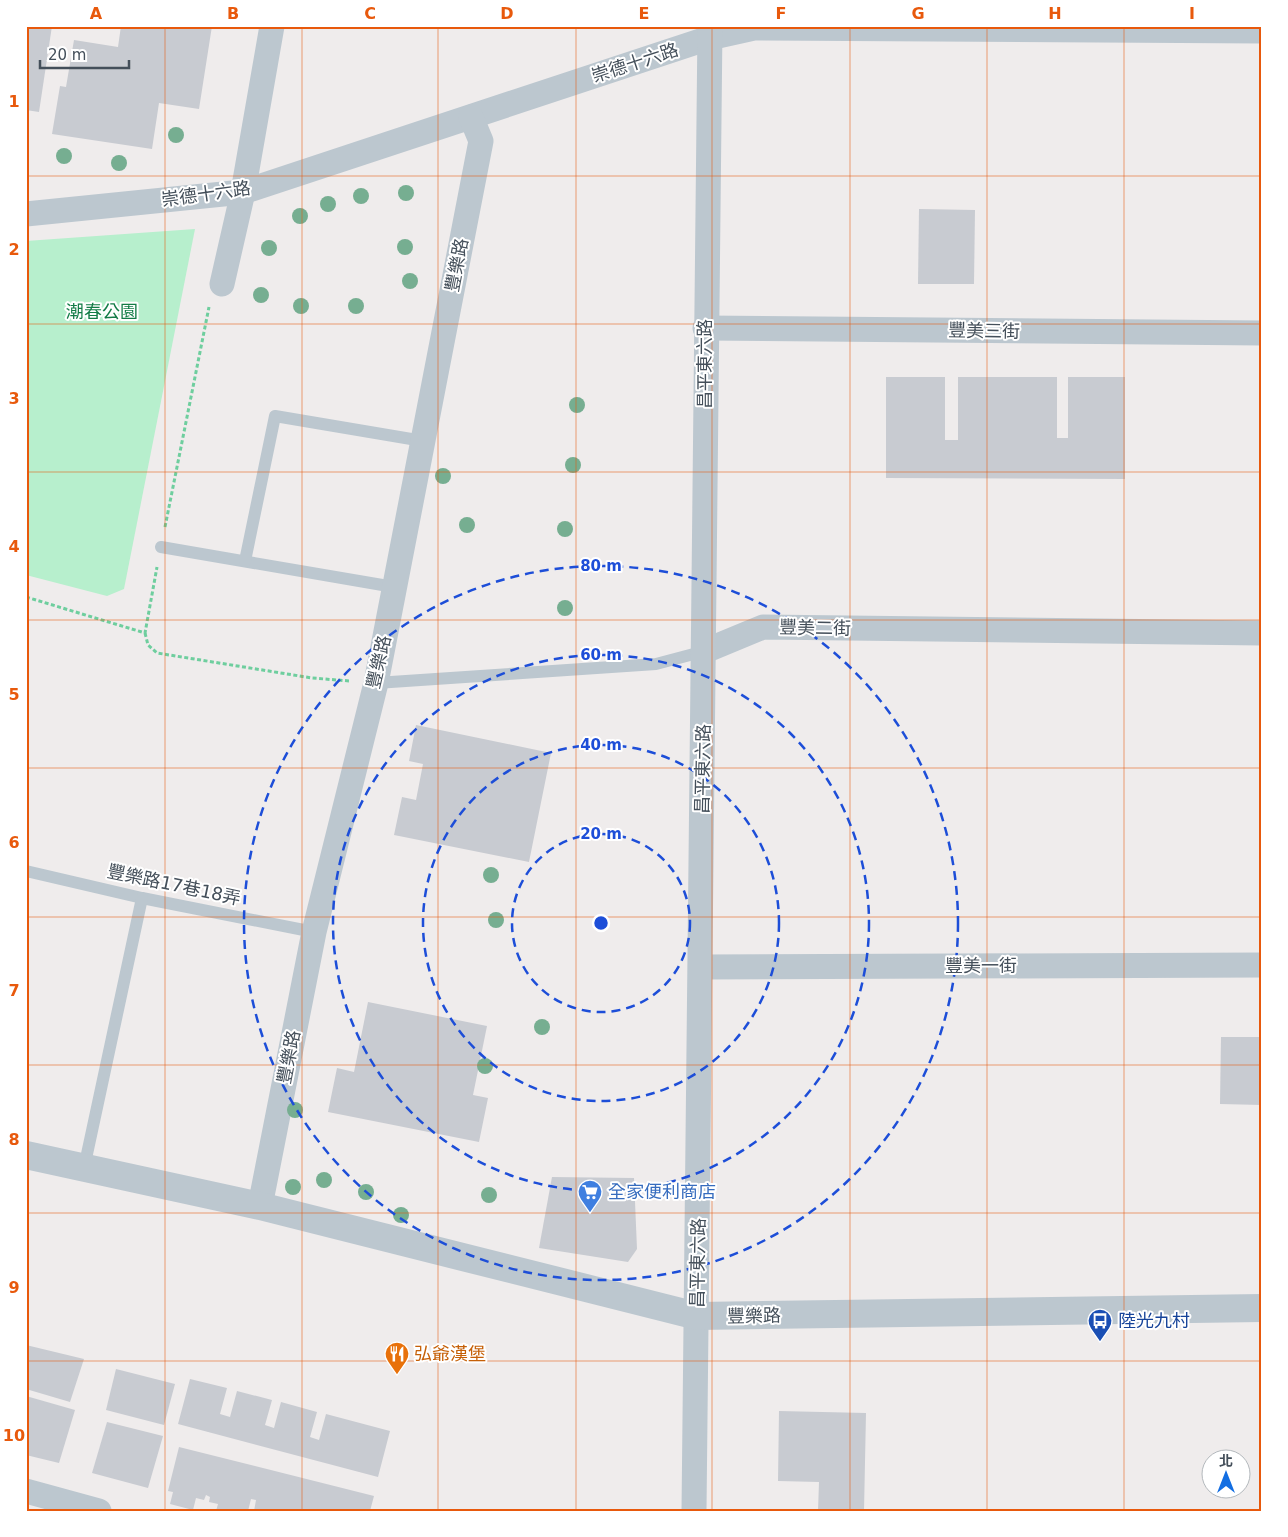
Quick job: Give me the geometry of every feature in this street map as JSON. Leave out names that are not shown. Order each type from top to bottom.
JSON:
[{"type":"street","points":[[222,284],[243,192],[272,26]]},
{"type":"street","name":"崇德十六路","points":[[26,214],[243,192],[471,117],[710,32],[754,28],[1262,31]]},
{"type":"street","name":"昌平東六路","points":[[694,1511],[705,651],[705,328],[710,32]]},
{"type":"street","name":"豐樂路","points":[[260,1206],[314,932],[376,683],[424,441],[480,141],[471,117]]},
{"type":"street","name":"豐美三街","points":[[705,328],[1262,334]]},
{"type":"street","name":"豐美二街","points":[[705,651],[763,627],[1262,632]]},
{"type":"street","name":"豐美一街","points":[[701,966],[1262,965]]},
{"type":"street","name":"豐樂路","points":[[26,1155],[260,1206],[697,1316],[1262,1308]]},
{"type":"street","points":[[26,1491],[100,1511]]},
{"type":"lane","points":[[245,561],[275,416],[424,441]]},
{"type":"lane","points":[[161,547],[394,587]]},
{"type":"lane","name":"豐美二街","points":[[376,683],[656,664],[705,651]]},
{"type":"lane","name":"豐樂路17巷18弄","points":[[26,871],[142,898],[314,932]]},
{"type":"lane","points":[[84,1168],[142,898]]},
{"type":"path","points":[[222,284],[210,298],[145,633],[148,645],[157,653],[312,678],[376,683]]},
{"type":"path","points":[[26,597],[145,633]]},
{"type":"green space","name":"潮春公園","points":[[195,229],[124,589],[107,596],[26,575],[26,241]]},
{"type":"building","points":[[26,26],[52,26],[39,112],[26,110]]},
{"type":"building","points":[[121,26],[212,26],[199,109],[159,103],[152,149],[52,134],[60,86],[66,87],[74,40],[118,47]]},
{"type":"building","points":[[919,209],[975,210],[974,284],[918,284]]},
{"type":"building","points":[[886,377],[945,377],[945,440],[958,440],[958,377],[1057,377],[1057,438],[1068,438],[1068,377],[1125,377],[1125,479],[886,478]]},
{"type":"building","points":[[416,725],[551,753],[529,862],[394,835],[402,797],[416,800],[423,764],[409,761]]},
{"type":"building","points":[[368,1002],[487,1026],[473,1095],[488,1098],[479,1142],[328,1112],[337,1068],[354,1072]]},
{"type":"building","points":[[1221,1037],[1262,1037],[1262,1105],[1220,1104]]},
{"type":"building","name":"全家便利商店","points":[[552,1177],[634,1178],[637,1249],[628,1262],[539,1248]]},
{"type":"building","points":[[26,1345],[84,1359],[70,1402],[26,1389]]},
{"type":"building","points":[[116,1369],[175,1384],[164,1425],[106,1410]]},
{"type":"building","points":[[190,1379],[227,1388],[220,1414],[230,1417],[237,1391],[272,1400],[265,1425],[274,1428],[281,1402],[317,1412],[310,1437],[319,1440],[326,1414],[390,1431],[378,1477],[178,1424]]},
{"type":"building","points":[[26,1396],[75,1410],[59,1463],[26,1455]]},
{"type":"building","points":[[779,1411],[866,1413],[864,1511],[818,1511],[819,1482],[778,1481]]},
{"type":"building","points":[[107,1422],[163,1436],[148,1488],[92,1473]]},
{"type":"building","points":[[179,1447],[374,1496],[370,1511],[254,1511],[256,1500],[251,1499],[248,1511],[216,1511],[218,1504],[209,1502],[210,1497],[206,1495],[204,1500],[196,1498],[193,1510],[170,1504],[173,1492],[168,1491]]},
{"type":"place","name":"全家便利商店","points":[[590,1213]]},
{"type":"place","name":"陸光九村","points":[[1100,1342]]},
{"type":"place","name":"弘爺漢堡","points":[[397,1375]]}]
